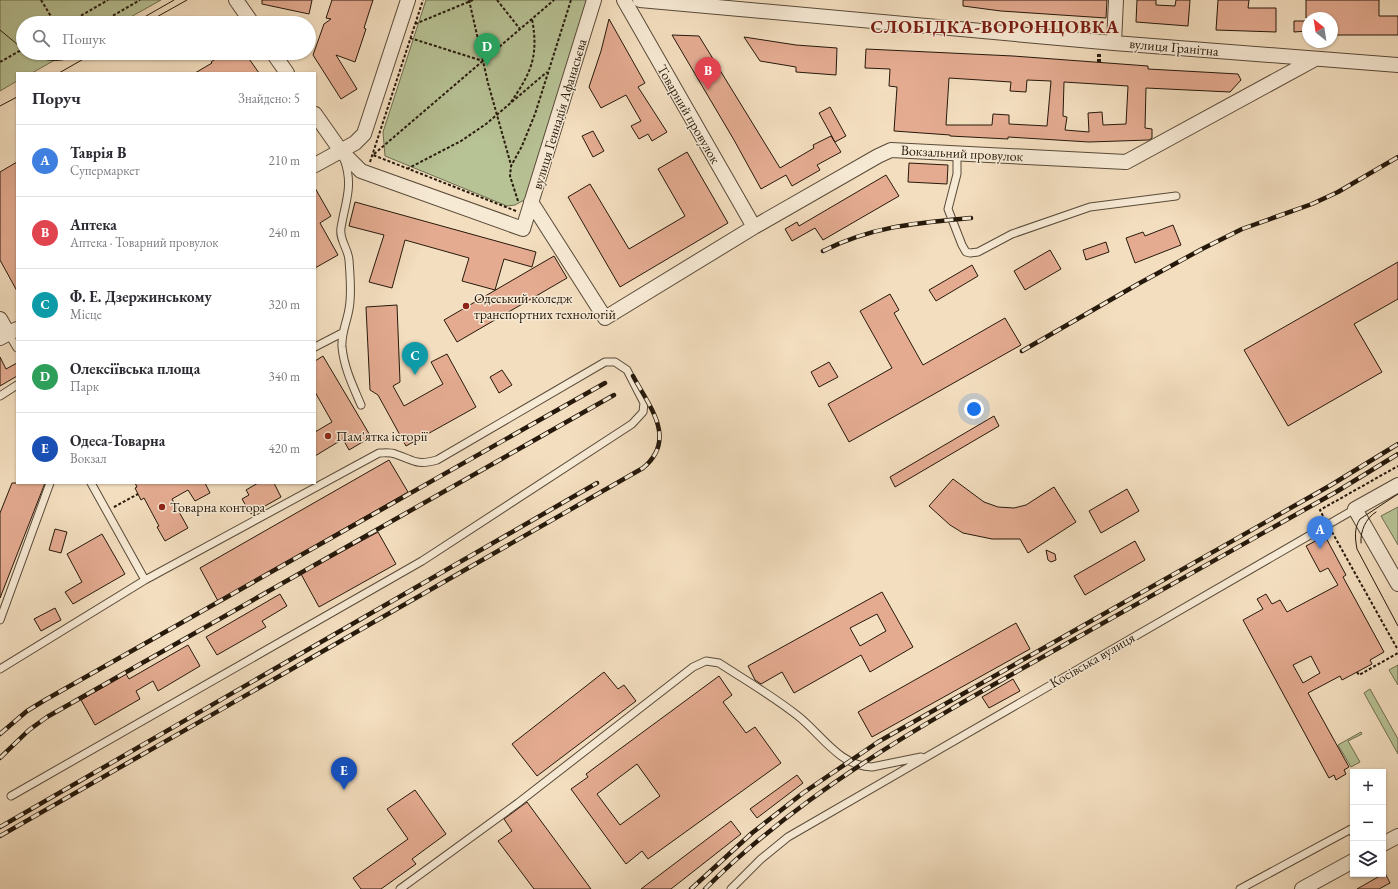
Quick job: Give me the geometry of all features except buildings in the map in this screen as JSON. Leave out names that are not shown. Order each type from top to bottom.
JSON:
[{"type":"street","points":[[236,0],[247,16]]},
{"type":"street","points":[[316,164],[355,143],[364,134],[408,0]]},
{"type":"street","name":"вулиця Геннадія Афанасьєва","points":[[523,229],[525,204],[594,0]]},
{"type":"street","name":"Товарний провулок","points":[[624,0],[754,228]]},
{"type":"street","name":"вулиця Гранітна","points":[[640,0],[1114,43],[1398,65]]},
{"type":"street","points":[[1114,43],[1116,0]]},
{"type":"street","name":"Вокзальний провулок","points":[[525,204],[605,318],[754,228],[878,156],[891,150],[1126,162],[1315,59]]},
{"type":"street","points":[[278,60],[286,72]]},
{"type":"street","points":[[316,115],[341,151],[361,171],[523,229]]},
{"type":"street","points":[[0,319],[8,334]]},
{"type":"street","name":"Косівська вулиця","points":[[1355,509],[1398,485]]},
{"type":"street","points":[[1355,509],[1398,584]]},
{"type":"street","points":[[1386,842],[1398,836]]},
{"type":"street","points":[[1302,889],[1350,863]]},
{"type":"lane","points":[[341,151],[349,172],[348,200],[341,228],[341,240],[349,258],[349,308],[342,333],[344,364],[361,405]]},
{"type":"lane","points":[[957,153],[958,174],[948,209],[962,245],[966,252],[970,253],[978,252],[1012,234],[1090,207],[1176,196]]},
{"type":"lane","points":[[316,346],[342,333]]},
{"type":"lane","points":[[8,334],[16,346]]},
{"type":"lane","points":[[0,669],[145,580],[379,453],[394,453],[409,460],[424,464],[437,460],[605,362],[615,362],[627,370],[644,403],[643,412],[632,424],[422,561],[11,796]]},
{"type":"lane","points":[[0,396],[16,386]]},
{"type":"lane","points":[[0,620],[50,484]]},
{"type":"lane","points":[[92,484],[145,580]]},
{"type":"lane","name":"Косівська вулиця","points":[[731,889],[761,859],[788,838],[1355,509]]},
{"type":"lane","points":[[400,889],[518,803],[693,667],[706,662],[719,663],[798,716],[828,746],[840,755],[860,764],[872,767],[926,757]]},
{"type":"lane","points":[[1240,889],[1350,830]]},
{"type":"path","points":[[41,0],[50,16]]},
{"type":"path","points":[[80,16],[108,0]]},
{"type":"path","points":[[129,0],[132,4]]},
{"type":"path","points":[[112,16],[140,0]]},
{"type":"path","points":[[367,173],[423,0]]},
{"type":"path","points":[[415,24],[474,0]]},
{"type":"path","points":[[497,0],[520,29]]},
{"type":"path","points":[[373,155],[554,0]]},
{"type":"path","points":[[511,166],[522,146],[571,0]]},
{"type":"path","points":[[469,1],[483,61],[511,166],[510,176],[525,204]]},
{"type":"path","points":[[509,105],[526,81],[532,66],[535,49],[532,19]]},
{"type":"path","points":[[410,38],[483,61]]},
{"type":"path","points":[[1099,62],[1100,51]]},
{"type":"path","points":[[1,61],[16,52]]},
{"type":"path","points":[[407,169],[461,141],[497,115],[548,72]]},
{"type":"path","points":[[373,155],[522,213],[523,229]]},
{"type":"path","points":[[1357,672],[1359,675],[1398,651],[1320,510],[1398,466]]},
{"type":"path","points":[[107,511],[138,494]]},
{"type":"green space","points":[[0,0],[161,0],[132,16],[16,16],[16,60],[55,60],[34,72],[16,72],[16,82],[0,91]]},
{"type":"green space","points":[[426,0],[588,0],[526,199],[515,205],[507,206],[385,156],[383,132]]},
{"type":"green space","points":[[1398,507],[1398,545],[1381,516]]},
{"type":"green space","points":[[1398,665],[1398,685],[1389,670]]},
{"type":"green space","points":[[1370,689],[1398,739],[1398,754],[1364,693]]},
{"type":"green space","points":[[1361,732],[1362,734],[1348,741],[1360,762],[1351,767],[1338,745]]},
{"type":"tram line","points":[[146,16],[174,0]]},
{"type":"tram line","points":[[158,16],[187,0]]},
{"type":"tram line","points":[[0,30],[16,43]]},
{"type":"tram line","points":[[48,60],[55,60]]},
{"type":"tram line","points":[[55,60],[62,60]]},
{"type":"tram line","points":[[61,72],[82,60]]},
{"type":"tram line","points":[[0,106],[16,98]]},
{"type":"tram line","points":[[1398,494],[1360,519],[1355,537],[1357,549],[1398,626]]},
{"type":"tram line","points":[[1361,543],[1364,525],[1376,512]]},
{"type":"railway","points":[[1022,351],[1202,249],[1242,229],[1312,204],[1338,192],[1398,157]]},
{"type":"railway","points":[[823,251],[860,236],[878,231],[914,224],[971,218]]},
{"type":"railway","points":[[0,836],[643,468],[653,457],[658,446],[659,434],[657,422],[633,376]]},
{"type":"railway","points":[[0,734],[27,711],[45,700],[605,383]]},
{"type":"railway","points":[[0,758],[29,730],[47,717],[614,395]]},
{"type":"railway","points":[[691,889],[752,833],[803,793],[878,742],[1331,485],[1398,444]]},
{"type":"railway","points":[[705,889],[743,853],[783,820],[825,789],[912,732],[957,705],[1336,492],[1398,454]]},
{"type":"railway","points":[[0,827],[597,483]]},
{"type":"place","name":"Олексіївська площа","points":[[487,66]]},
{"type":"place","name":"Аптека","points":[[708,90]]},
{"type":"place","name":"Одеський коледж транспортних технологій","points":[[466,306]]},
{"type":"place","name":"Ф. Е. Дзержинському","points":[[415,375]]},
{"type":"place","name":"Пам'ятка історії","points":[[328,436]]},
{"type":"place","name":"Товарна контора","points":[[162,507]]},
{"type":"place","name":"Таврія В","points":[[1320,549]]},
{"type":"place","name":"Одеса-Товарна","points":[[344,790]]},
{"type":"district","name":"СЛОБІДКА-ВОРОНЦОВКА","points":[[995,26]]}]
